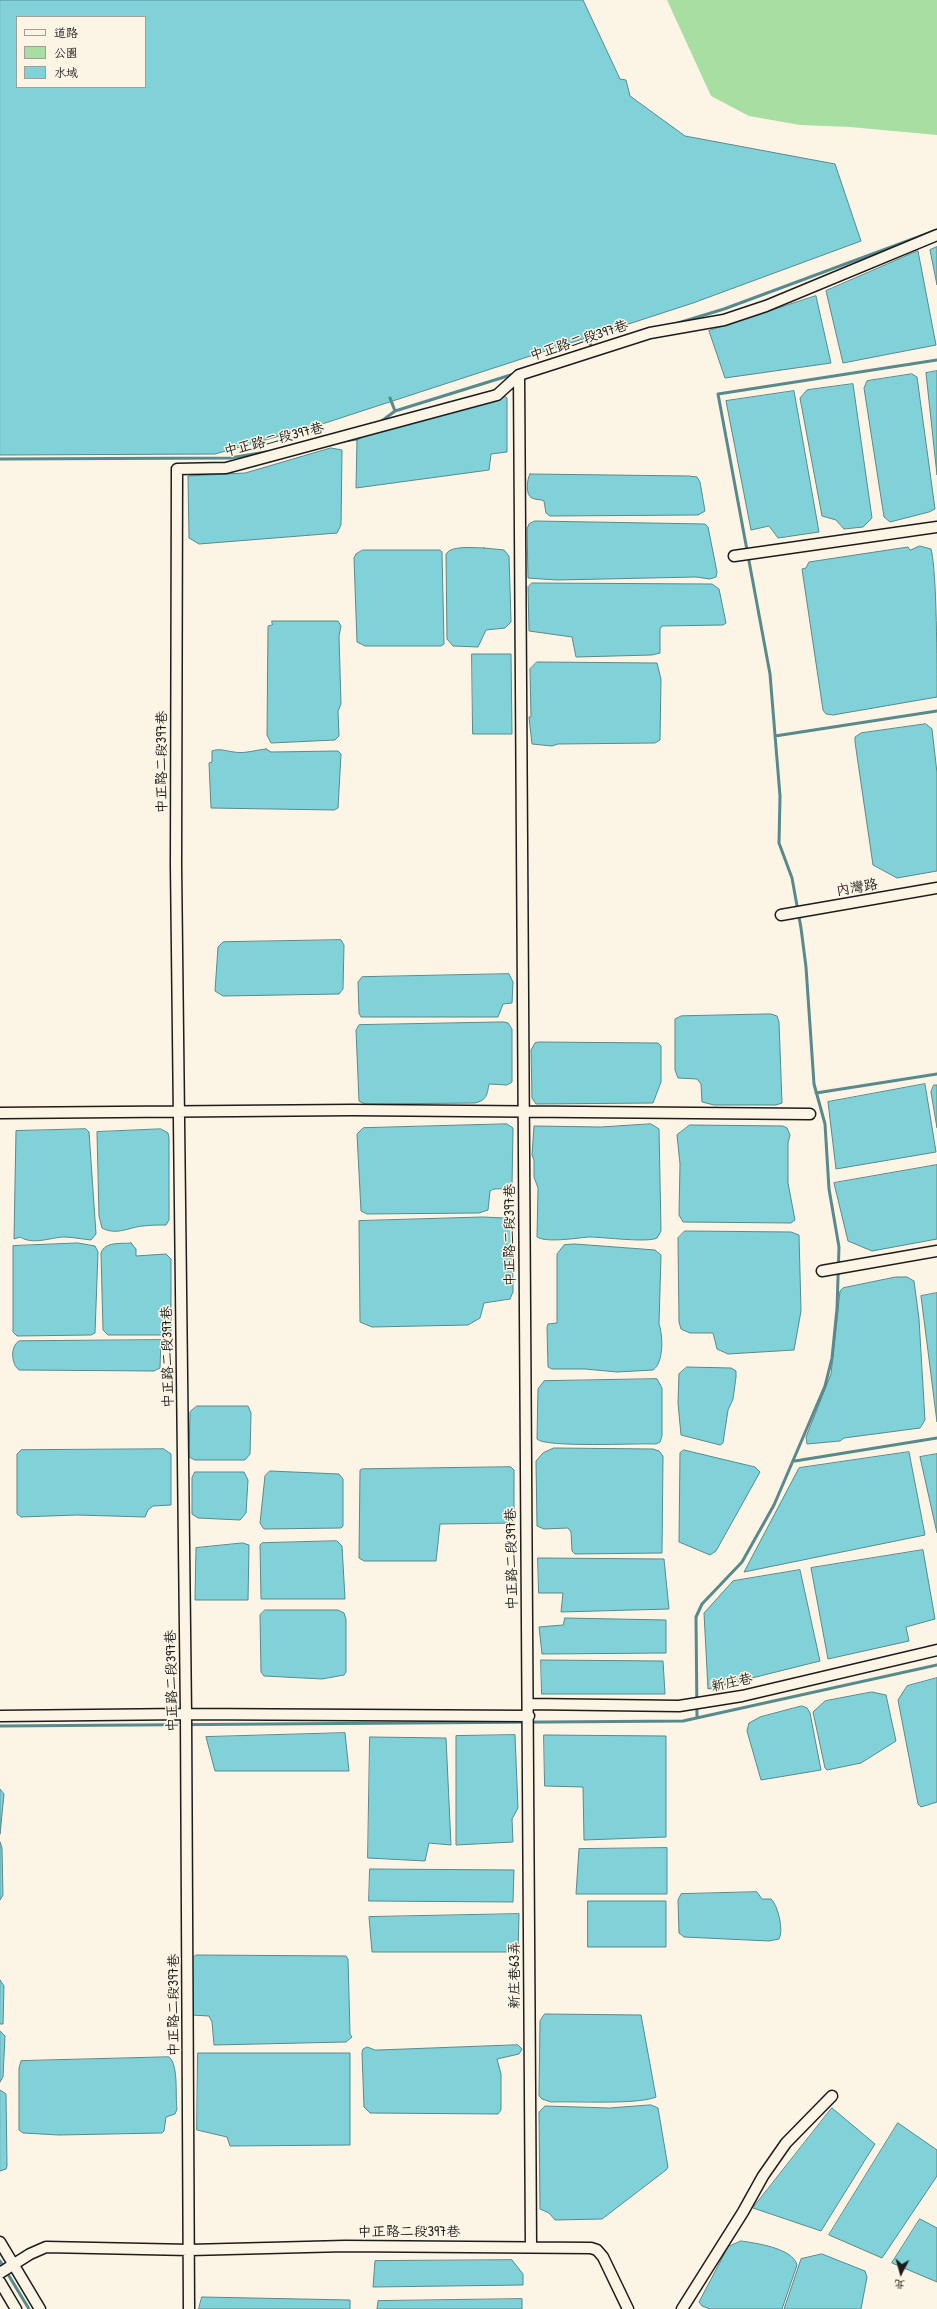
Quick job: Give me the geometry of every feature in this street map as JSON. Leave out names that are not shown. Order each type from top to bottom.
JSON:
[{"type":"street","name":"中正路二段397巷","points":[[189,2309],[190,2250],[186,1714],[176,865],[177,469],[226,468],[497,394],[519,375],[650,333],[724,320],[766,306],[937,235]]},
{"type":"street","name":"中正路二段397巷","points":[[519,375],[525,1549],[529,1704]]},
{"type":"street","points":[[734,556],[937,526]]},
{"type":"street","name":"內灣路","points":[[781,915],[937,888]]},
{"type":"street","points":[[0,1113],[352,1110],[810,1114]]},
{"type":"street","points":[[822,1271],[937,1251]]},
{"type":"street","name":"新庄巷","points":[[529,1704],[685,1705],[742,1696],[937,1650]]},
{"type":"street","name":"新庄巷63弄","points":[[529,1704],[528,1919],[531,2246]]},
{"type":"street","points":[[0,1716],[186,1714],[529,1716]]},
{"type":"street","points":[[682,2309],[767,2170],[786,2143],[832,2096]]},
{"type":"street","points":[[0,2242],[40,2309]]},
{"type":"street","name":"中正路二段397巷","points":[[0,2273],[13,2264],[46,2247],[190,2250],[345,2246],[531,2246],[591,2248],[597,2250],[603,2257],[628,2309]]},
{"type":"street","points":[[0,2282],[16,2309]]},
{"type":"green space","points":[[667,0],[937,0],[937,135],[850,127],[800,125],[749,116],[711,96]]},
{"type":"water","points":[[0,0],[583,0],[620,79],[626,80],[630,96],[685,136],[835,164],[861,241],[693,303],[319,425],[215,454],[0,455]]},
{"type":"water","points":[[937,247],[937,285],[930,250]]},
{"type":"water","points":[[918,251],[936,345],[843,363],[826,291]]},
{"type":"water","points":[[816,296],[831,363],[725,378],[709,331]]},
{"type":"water","points":[[937,371],[937,475],[926,373]]},
{"type":"water","points":[[912,374],[917,377],[935,509],[929,512],[890,522],[884,517],[864,388],[867,381]]},
{"type":"water","points":[[853,384],[872,518],[863,527],[844,529],[836,520],[822,516],[800,398],[807,390]]},
{"type":"water","points":[[794,391],[819,532],[778,538],[769,526],[751,530],[726,401]]},
{"type":"water","points":[[502,394],[507,398],[507,452],[491,454],[489,470],[356,488],[357,439]]},
{"type":"water","points":[[331,448],[342,450],[341,525],[337,533],[199,544],[189,538],[188,476],[245,473]]},
{"type":"water","points":[[530,474],[697,477],[700,482],[705,511],[698,515],[550,516],[546,513],[544,501],[533,499],[528,494],[527,483]]},
{"type":"water","points":[[535,521],[705,524],[708,527],[717,572],[716,577],[710,579],[696,577],[557,580],[528,578],[527,529],[529,524]]},
{"type":"water","points":[[920,546],[931,549],[933,560],[936,620],[937,697],[833,715],[826,714],[823,710],[802,569],[806,568],[809,562],[908,547],[910,550]]},
{"type":"water","points":[[458,548],[504,550],[509,556],[511,622],[505,628],[486,630],[478,647],[453,646],[447,639],[446,554],[453,549]]},
{"type":"water","points":[[363,550],[440,550],[442,552],[444,644],[441,646],[365,646],[357,642],[354,558],[356,554]]},
{"type":"water","points":[[532,583],[712,584],[719,589],[726,623],[723,625],[662,626],[660,629],[660,653],[652,655],[576,657],[572,637],[529,631],[528,587]]},
{"type":"water","points":[[272,621],[338,621],[341,626],[339,636],[341,704],[338,711],[339,736],[335,740],[271,743],[267,735],[268,626],[272,625]]},
{"type":"water","points":[[472,654],[511,654],[512,734],[473,734]]},
{"type":"water","points":[[537,662],[657,663],[661,679],[660,740],[655,743],[558,744],[552,746],[532,744],[529,717],[531,717],[530,669]]},
{"type":"water","points":[[926,724],[932,729],[937,773],[937,871],[897,878],[873,865],[855,737],[861,733]]},
{"type":"water","points":[[266,749],[271,752],[338,751],[341,754],[338,808],[334,810],[211,808],[209,763],[212,762],[212,751],[220,750],[242,753]]},
{"type":"water","points":[[341,940],[344,945],[343,989],[339,994],[223,996],[215,991],[218,947],[223,942]]},
{"type":"water","points":[[509,974],[513,982],[512,1003],[503,1004],[498,1017],[361,1017],[359,1013],[358,982],[362,977]]},
{"type":"water","points":[[771,1014],[777,1016],[779,1022],[782,1103],[776,1105],[714,1105],[702,1102],[701,1084],[697,1079],[678,1078],[675,1070],[675,1019],[681,1016]]},
{"type":"water","points":[[508,1023],[512,1029],[512,1082],[507,1085],[489,1084],[487,1094],[484,1099],[475,1103],[365,1104],[359,1101],[356,1030],[359,1025]]},
{"type":"water","points":[[535,1043],[658,1043],[661,1046],[661,1082],[653,1103],[536,1104],[532,1098],[531,1050]]},
{"type":"water","points":[[925,1084],[936,1152],[836,1169],[828,1102]]},
{"type":"water","points":[[934,1085],[937,1085],[937,1128],[931,1092]]},
{"type":"water","points":[[507,1124],[513,1128],[512,1186],[506,1189],[495,1189],[490,1191],[488,1210],[479,1213],[367,1214],[361,1211],[357,1134],[363,1128]]},
{"type":"water","points":[[651,1124],[659,1129],[661,1231],[657,1238],[635,1240],[589,1237],[547,1240],[537,1237],[538,1188],[534,1177],[534,1160],[532,1155],[534,1126],[600,1127]]},
{"type":"water","points":[[690,1125],[783,1126],[787,1128],[790,1135],[788,1143],[788,1183],[795,1220],[791,1223],[683,1222],[679,1215],[680,1164],[677,1135]]},
{"type":"water","points":[[86,1129],[89,1132],[96,1234],[91,1240],[63,1237],[36,1241],[30,1241],[20,1237],[14,1239],[16,1131]]},
{"type":"water","points":[[161,1129],[168,1133],[169,1138],[169,1220],[166,1225],[143,1226],[118,1231],[102,1228],[99,1216],[97,1132]]},
{"type":"water","points":[[937,1165],[937,1239],[872,1251],[848,1241],[834,1183]]},
{"type":"water","points":[[483,1217],[505,1218],[512,1224],[513,1292],[510,1299],[484,1303],[480,1318],[468,1325],[372,1327],[360,1322],[359,1221]]},
{"type":"water","points":[[685,1231],[791,1232],[799,1235],[801,1311],[794,1350],[728,1354],[717,1349],[713,1333],[690,1333],[681,1329],[679,1322],[678,1238]]},
{"type":"water","points":[[78,1243],[95,1246],[98,1252],[95,1333],[91,1335],[17,1336],[13,1332],[13,1246]]},
{"type":"water","points":[[131,1243],[136,1249],[136,1256],[166,1254],[171,1259],[171,1331],[166,1335],[108,1335],[103,1330],[101,1253],[103,1249],[110,1245]]},
{"type":"water","points":[[575,1244],[655,1250],[661,1255],[659,1324],[662,1348],[657,1366],[653,1370],[617,1372],[585,1369],[552,1369],[548,1367],[547,1327],[548,1324],[557,1323],[557,1254],[564,1245]]},
{"type":"water","points":[[896,1277],[907,1277],[914,1281],[919,1319],[925,1420],[920,1428],[844,1438],[840,1441],[807,1444],[806,1437],[831,1374],[840,1291],[843,1288]]},
{"type":"water","points":[[937,1293],[937,1422],[921,1296]]},
{"type":"water","points":[[161,1340],[160,1368],[154,1371],[19,1370],[14,1364],[13,1360],[14,1347],[19,1341]]},
{"type":"water","points":[[687,1367],[731,1368],[736,1371],[733,1399],[728,1410],[723,1443],[720,1445],[681,1435],[678,1403],[679,1374]]},
{"type":"water","points":[[657,1379],[662,1388],[662,1436],[660,1442],[656,1444],[573,1444],[544,1442],[537,1439],[538,1389],[544,1381]]},
{"type":"water","points":[[197,1406],[248,1406],[251,1413],[250,1454],[245,1460],[195,1460],[189,1457],[190,1412]]},
{"type":"water","points":[[554,1448],[653,1449],[659,1451],[663,1456],[662,1553],[575,1554],[572,1551],[571,1532],[568,1528],[544,1529],[537,1526],[536,1461],[543,1453]]},
{"type":"water","points":[[164,1449],[171,1454],[171,1505],[153,1506],[148,1510],[145,1517],[77,1515],[21,1517],[17,1514],[17,1454],[21,1450]]},
{"type":"water","points":[[684,1450],[755,1467],[760,1472],[716,1551],[710,1555],[679,1542],[680,1453]]},
{"type":"water","points":[[909,1452],[925,1535],[744,1572],[799,1468]]},
{"type":"water","points":[[937,1454],[937,1533],[920,1457]]},
{"type":"water","points":[[511,1467],[514,1470],[514,1523],[440,1524],[436,1561],[364,1561],[359,1558],[360,1470]]},
{"type":"water","points":[[270,1471],[339,1474],[343,1479],[343,1526],[341,1528],[264,1529],[260,1523],[265,1476]]},
{"type":"water","points":[[195,1472],[244,1472],[248,1480],[246,1513],[240,1520],[198,1518],[192,1514],[192,1478]]},
{"type":"water","points":[[337,1541],[342,1546],[345,1599],[261,1599],[260,1545],[262,1543]]},
{"type":"water","points":[[243,1543],[249,1545],[248,1600],[195,1600],[196,1548]]},
{"type":"water","points":[[923,1550],[935,1619],[906,1627],[909,1641],[828,1659],[811,1568]]},
{"type":"water","points":[[538,1558],[664,1559],[669,1609],[561,1612],[563,1593],[539,1593]]},
{"type":"water","points":[[800,1570],[820,1661],[708,1689],[704,1613],[733,1581]]},
{"type":"water","points":[[265,1610],[338,1610],[344,1613],[346,1619],[346,1672],[344,1675],[322,1679],[264,1676],[261,1672],[260,1615]]},
{"type":"water","points":[[565,1618],[666,1620],[666,1653],[542,1654],[539,1627],[563,1625]]},
{"type":"water","points":[[541,1660],[663,1661],[665,1694],[542,1694]]},
{"type":"water","points":[[937,1678],[937,1802],[921,1807],[918,1804],[898,1700],[907,1686]]},
{"type":"water","points":[[872,1692],[886,1695],[896,1741],[861,1763],[827,1770],[825,1768],[813,1712],[825,1701]]},
{"type":"water","points":[[802,1706],[807,1708],[810,1713],[821,1770],[761,1780],[747,1731],[749,1723],[760,1717]]},
{"type":"water","points":[[345,1733],[349,1771],[215,1771],[206,1737]]},
{"type":"water","points":[[515,1735],[518,1808],[512,1819],[513,1842],[456,1845],[456,1736]]},
{"type":"water","points":[[544,1735],[666,1736],[666,1837],[584,1840],[583,1787],[545,1786]]},
{"type":"water","points":[[370,1737],[446,1738],[451,1845],[429,1843],[425,1861],[368,1858]]},
{"type":"water","points":[[0,1789],[4,1794],[0,1834]]},
{"type":"water","points":[[0,1842],[2,1848],[3,1895],[0,1900]]},
{"type":"water","points":[[667,1848],[667,1894],[576,1894],[579,1849]]},
{"type":"water","points":[[370,1869],[514,1870],[513,1902],[369,1901]]},
{"type":"water","points":[[757,1892],[762,1899],[771,1899],[774,1902],[781,1924],[779,1939],[769,1941],[684,1937],[679,1933],[678,1900],[681,1894]]},
{"type":"water","points":[[588,1901],[666,1901],[666,1947],[588,1947]]},
{"type":"water","points":[[519,1914],[518,1952],[372,1952],[369,1917]]},
{"type":"water","points":[[196,1955],[346,1956],[348,1959],[350,2034],[352,2037],[346,2042],[214,2045],[212,2022],[209,2016],[191,2015],[191,1960]]},
{"type":"water","points":[[0,1980],[4,1986],[3,2024],[0,2024]]},
{"type":"water","points":[[545,2014],[641,2015],[656,2097],[635,2101],[605,2102],[551,2102],[542,2099],[539,2096],[540,2021]]},
{"type":"water","points":[[0,2031],[5,2036],[3,2077],[0,2082]]},
{"type":"water","points":[[518,2045],[522,2049],[519,2054],[497,2059],[501,2074],[501,2110],[498,2114],[370,2113],[364,2107],[362,2053],[363,2049],[367,2047],[375,2050]]},
{"type":"water","points":[[198,2053],[350,2053],[350,2145],[230,2146],[227,2137],[197,2130]]},
{"type":"water","points":[[169,2057],[174,2066],[177,2109],[175,2114],[166,2117],[164,2131],[162,2133],[59,2135],[23,2133],[19,2130],[19,2068],[21,2061]]},
{"type":"water","points":[[0,2090],[6,2094],[7,2166],[6,2169],[0,2171]]},
{"type":"water","points":[[651,2105],[658,2108],[668,2167],[666,2170],[602,2219],[555,2220],[549,2213],[540,2209],[539,2112],[545,2106],[609,2108]]},
{"type":"water","points":[[832,2108],[875,2144],[821,2231],[753,2208]]},
{"type":"water","points":[[898,2123],[937,2150],[937,2176],[882,2258],[829,2235]]},
{"type":"water","points":[[920,2219],[937,2228],[937,2282],[892,2263]]},
{"type":"water","points":[[741,2241],[773,2247],[789,2254],[794,2259],[797,2265],[782,2309],[710,2309],[702,2306],[699,2302],[728,2247]]},
{"type":"water","points":[[822,2254],[865,2271],[867,2277],[861,2309],[784,2309],[801,2259]]},
{"type":"water","points":[[512,2260],[523,2274],[523,2285],[373,2287],[375,2261]]},
{"type":"water","points":[[202,2297],[350,2300],[350,2309],[199,2309]]},
{"type":"water","points":[[522,2299],[522,2309],[377,2309],[378,2301]]},
{"type":"waterway","points":[[678,323],[724,309],[937,230]]},
{"type":"waterway","points":[[588,335],[592,350]]},
{"type":"waterway","points":[[697,1717],[696,1617],[702,1604],[742,1562],[774,1505],[825,1386],[832,1358],[837,1309],[839,1247],[829,1189],[825,1124],[814,1084],[806,967],[801,928],[792,878],[779,843],[780,796],[770,674],[718,394],[937,360]]},
{"type":"waterway","points":[[379,423],[395,411],[514,374]]},
{"type":"waterway","points":[[390,398],[395,411]]},
{"type":"waterway","points":[[344,441],[357,439],[362,436]]},
{"type":"waterway","points":[[0,459],[230,458],[266,452]]},
{"type":"waterway","points":[[775,736],[937,711]]},
{"type":"waterway","points":[[816,1093],[937,1074]]},
{"type":"waterway","points":[[795,1461],[937,1438]]},
{"type":"waterway","points":[[0,1726],[683,1721],[937,1665]]},
{"type":"waterway","points":[[0,2261],[29,2309]]}]
